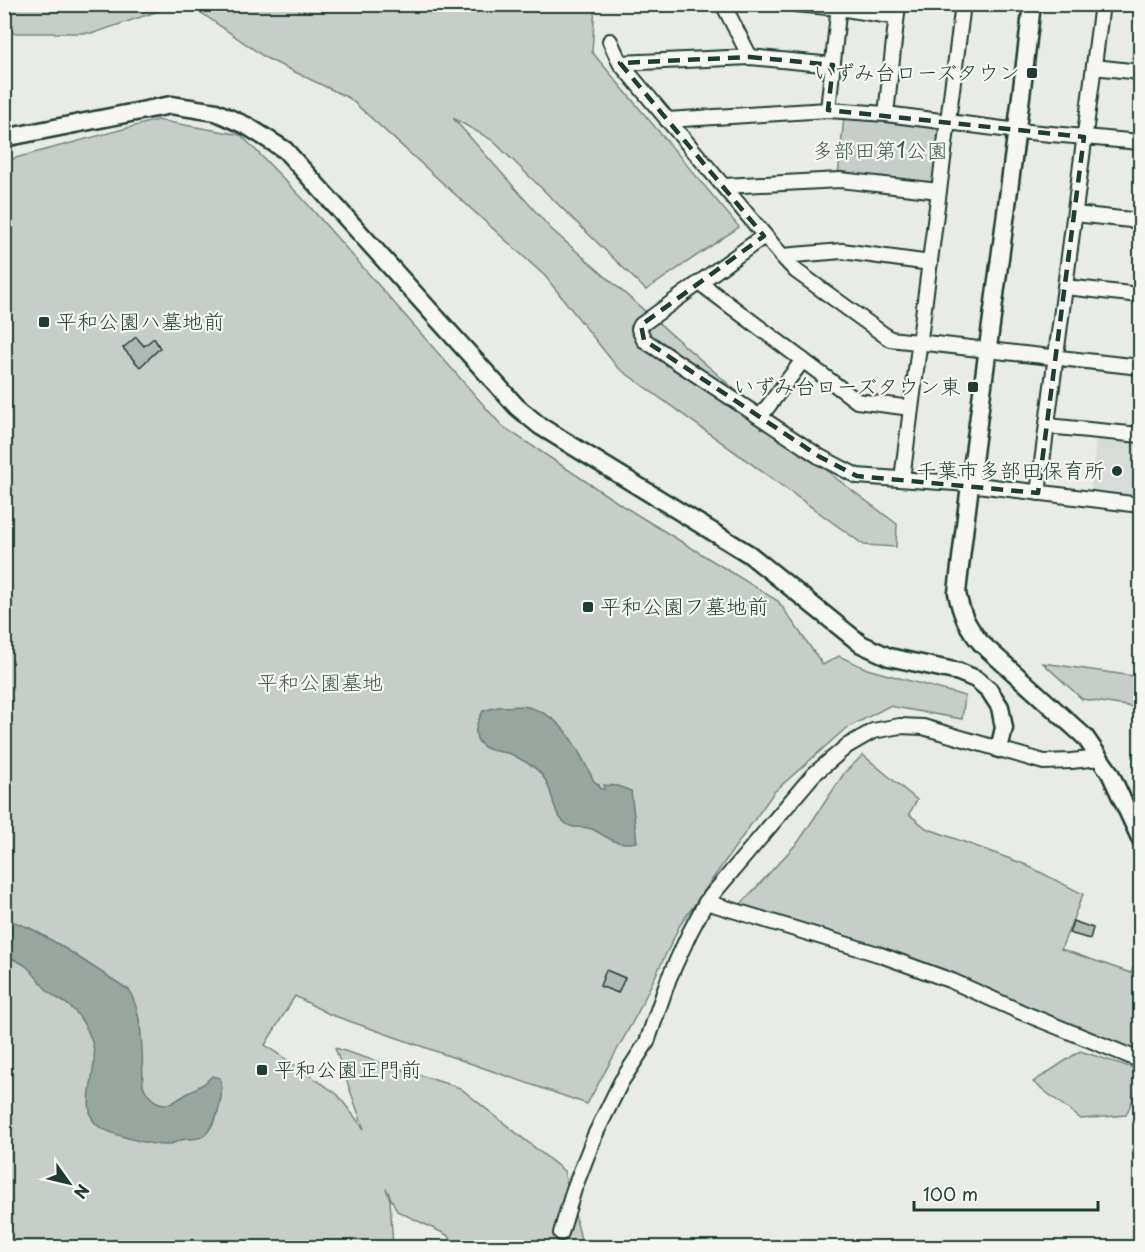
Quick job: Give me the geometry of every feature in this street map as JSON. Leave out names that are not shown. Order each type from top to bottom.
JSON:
[{"type":"street","points":[[795,4],[897,11],[886,114]]},
{"type":"street","points":[[902,479],[963,4]]},
{"type":"street","points":[[1032,4],[1018,131],[986,350],[957,593],[960,611],[968,628],[981,643],[1085,737],[1119,790],[1140,838]]},
{"type":"street","points":[[1038,493],[1102,4]]},
{"type":"street","points":[[727,6],[750,57]]},
{"type":"street","points":[[828,110],[839,6]]},
{"type":"street","points":[[610,41],[620,63],[666,120],[796,271],[890,339],[1140,367]]},
{"type":"street","points":[[620,63],[750,57],[833,65]]},
{"type":"street","points":[[1094,67],[1140,72]]},
{"type":"street","points":[[4,138],[171,105],[216,112],[247,126],[285,150],[518,407],[540,426],[749,554],[861,644],[890,657],[959,672],[976,679],[989,690],[1000,707],[1004,728],[999,749]]},
{"type":"street","points":[[666,120],[828,110],[886,114],[1018,131],[1140,142]]},
{"type":"street","points":[[724,186],[840,180],[939,191]]},
{"type":"street","points":[[1075,213],[1140,221]]},
{"type":"street","points":[[764,236],[641,325],[639,330],[644,340],[820,457],[857,476],[969,484],[1140,505]]},
{"type":"street","points":[[782,256],[842,251],[930,263]]},
{"type":"street","points":[[700,283],[857,401],[911,408]]},
{"type":"street","points":[[1065,287],[1140,295]]},
{"type":"street","points":[[760,417],[803,360]]},
{"type":"street","points":[[1047,426],[1140,435]]},
{"type":"street","points":[[561,1233],[574,1189],[595,1135],[621,1082],[647,1042],[669,978],[706,902],[813,775],[848,746],[873,731],[900,726],[923,727],[1044,762],[1100,758]]},
{"type":"street","points":[[706,902],[878,954],[952,981],[1020,1012],[1137,1059],[1140,1058]]},
{"type":"highlighted area","points":[[750,57],[833,65],[828,110],[1084,137],[1038,493],[857,476],[820,457],[644,340],[641,325],[764,236],[620,63]]},
{"type":"shaded area","name":"千葉市多部田保育所","points":[[1096,440],[1140,444],[1140,502],[1090,498]]},
{"type":"shaded area","points":[[523,706],[549,716],[559,724],[575,745],[600,789],[604,789],[604,785],[618,786],[631,791],[637,842],[618,842],[590,828],[567,825],[559,816],[548,786],[538,771],[509,753],[490,750],[482,746],[477,738],[476,730],[483,711],[498,707]]},
{"type":"shaded area","points":[[4,918],[32,929],[129,990],[140,1024],[143,1085],[154,1100],[162,1104],[172,1103],[205,1083],[212,1076],[220,1078],[220,1105],[216,1118],[206,1134],[200,1138],[161,1145],[118,1135],[95,1123],[89,1107],[94,1051],[88,1032],[73,1009],[48,991],[26,966],[5,955]]},
{"type":"green space","points":[[4,5],[176,5],[94,33],[5,33]]},
{"type":"green space","points":[[190,5],[595,5],[592,52],[739,227],[646,290],[492,140],[453,118],[551,229],[837,479],[897,524],[896,547],[864,545],[617,367],[545,276],[349,98],[266,58]]},
{"type":"green space","name":"多部田第1公園","points":[[844,117],[939,126],[943,131],[935,183],[932,186],[838,177]]},
{"type":"green space","name":"平和公園墓地","points":[[157,120],[241,135],[303,199],[502,426],[623,506],[778,601],[823,665],[839,656],[867,669],[965,696],[962,719],[889,706],[845,729],[774,792],[680,925],[637,1014],[587,1104],[329,1014],[295,996],[265,1045],[337,1094],[364,1129],[335,1048],[460,1088],[564,1171],[581,1239],[576,1247],[460,1247],[447,1235],[397,1211],[386,1188],[390,1200],[393,1247],[5,1247],[4,161]]},
{"type":"green space","points":[[1043,663],[1140,677],[1140,708],[1082,699]]},
{"type":"green space","points":[[863,755],[917,800],[909,814],[926,828],[1024,864],[1083,894],[1061,949],[1131,973],[1140,951],[1140,1052],[1019,1009],[959,979],[740,905],[799,841],[845,772]]},
{"type":"green space","points":[[1080,1051],[1140,1070],[1140,1083],[1126,1115],[1081,1119],[1033,1082]]},
{"type":"building","points":[[136,337],[144,346],[154,338],[160,348],[140,367],[123,348]]},
{"type":"building","points":[[1073,921],[1093,928],[1090,939],[1069,933]]},
{"type":"building","points":[[606,970],[625,978],[618,993],[600,986]]},
{"type":"place","name":"いずみ台ローズタウン","points":[[1032,73]]},
{"type":"place","name":"平和公園ハ墓地前","points":[[44,322]]},
{"type":"place","name":"いずみ台ローズタウン東","points":[[973,387]]},
{"type":"place","name":"千葉市多部田保育所","points":[[1117,471]]},
{"type":"place","name":"平和公園フ墓地前","points":[[588,607]]},
{"type":"place","name":"平和公園正門前","points":[[262,1070]]}]
